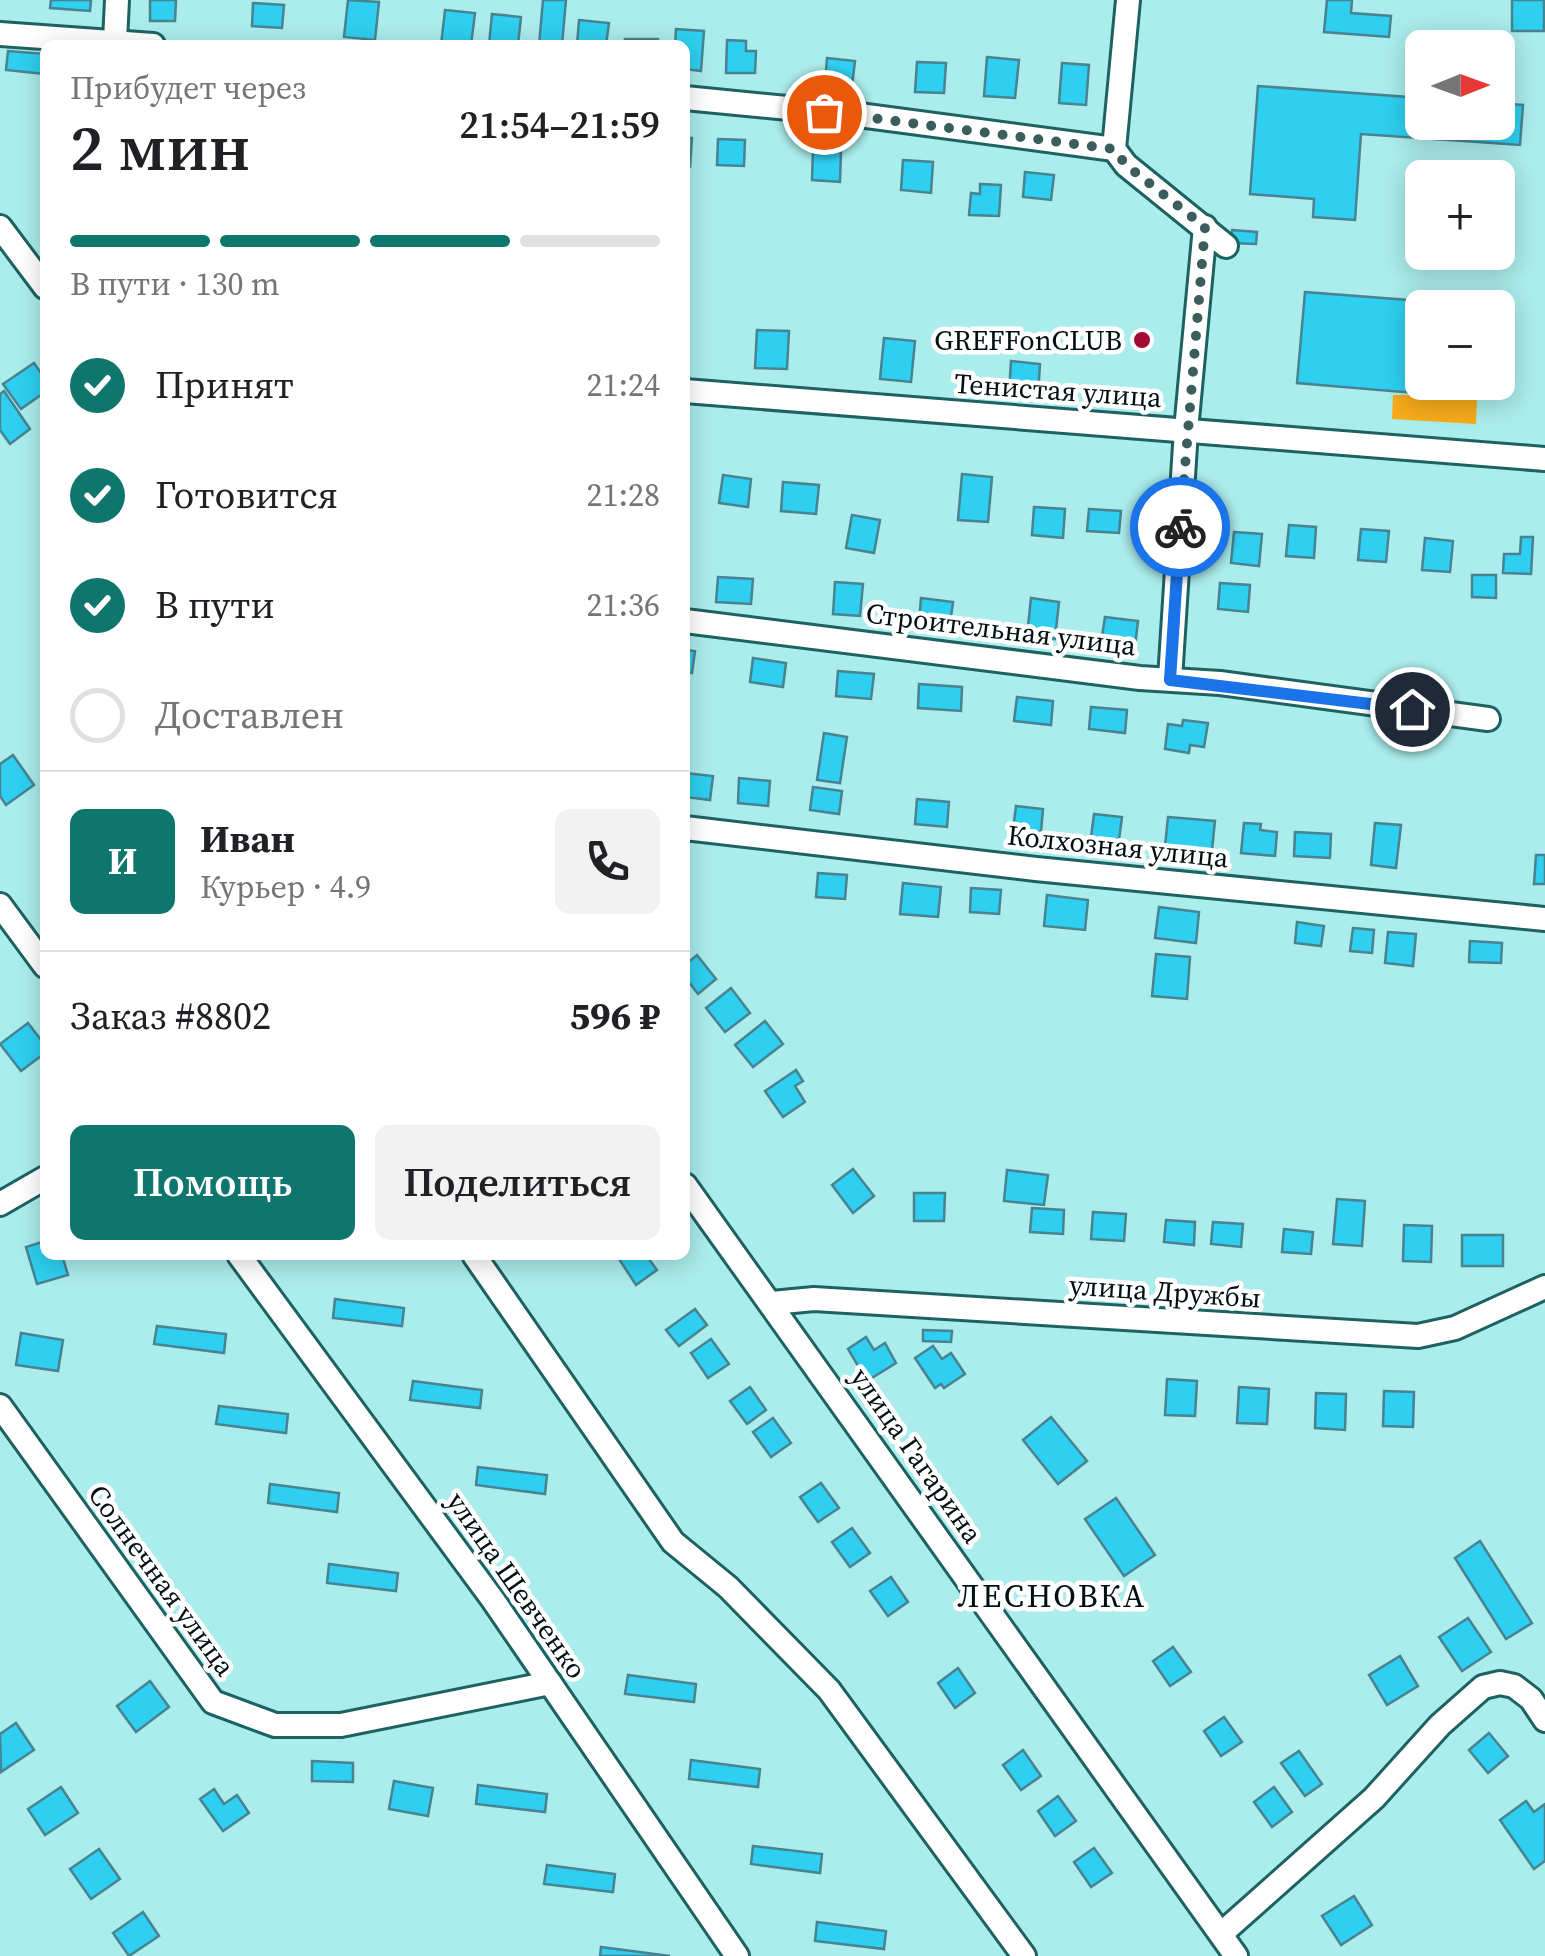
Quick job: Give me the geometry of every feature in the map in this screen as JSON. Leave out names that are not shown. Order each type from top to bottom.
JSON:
[{"type":"street","points":[[115,40],[116,0]]},
{"type":"street","points":[[1128,0],[1114,149],[1126,165],[1226,246]]},
{"type":"street","points":[[0,34],[99,40]]},
{"type":"street","points":[[690,98],[859,115],[1114,149]]},
{"type":"street","points":[[0,226],[40,280]]},
{"type":"street","points":[[1170,680],[1186,430],[1205,227]]},
{"type":"street","name":"Тенистая улица","points":[[690,391],[1545,459]]},
{"type":"street","name":"Строительная улица","points":[[690,622],[1488,719]]},
{"type":"street","name":"Колхозная улица","points":[[690,829],[1036,869],[1545,919]]},
{"type":"street","points":[[0,905],[40,959]]},
{"type":"street","points":[[0,1204],[40,1181]]},
{"type":"street","name":"улица Гагарина","points":[[690,1193],[1229,1949]]},
{"type":"street","name":"улица Шевченко","points":[[243,1260],[494,1600],[737,1956]]},
{"type":"street","points":[[477,1260],[674,1542],[728,1587],[829,1690],[1024,1956]]},
{"type":"street","name":"улица Дружбы","points":[[772,1303],[814,1299],[1418,1336],[1455,1328],[1545,1288]]},
{"type":"street","name":"Солнечная улица","points":[[0,1406],[213,1702],[274,1725],[341,1725],[550,1683]]},
{"type":"street","points":[[1229,1949],[1440,1725],[1483,1687],[1500,1683],[1514,1686],[1530,1699],[1545,1720]]},
{"type":"shaded area","points":[[1393,395],[1405,395],[1405,400],[1477,400],[1476,424],[1392,419]]},
{"type":"building","points":[[51,0],[91,0],[90,11],[50,8]]},
{"type":"building","points":[[150,0],[176,0],[175,21],[150,21]]},
{"type":"building","points":[[348,0],[379,2],[375,40],[344,37]]},
{"type":"building","points":[[543,0],[566,0],[562,40],[539,40]]},
{"type":"building","points":[[1327,0],[1352,0],[1351,13],[1391,16],[1389,37],[1324,32]]},
{"type":"building","points":[[1512,0],[1544,0],[1544,31],[1512,30]]},
{"type":"building","points":[[253,3],[284,5],[282,28],[252,26]]},
{"type":"building","points":[[445,10],[475,13],[472,40],[442,40]]},
{"type":"building","points":[[492,14],[521,17],[519,40],[489,40]]},
{"type":"building","points":[[579,20],[609,23],[607,40],[577,40]]},
{"type":"building","points":[[676,29],[704,31],[701,71],[690,70],[690,40],[675,40]]},
{"type":"building","points":[[727,40],[746,41],[746,51],[756,51],[755,73],[726,73]]},
{"type":"building","points":[[8,51],[40,54],[40,73],[6,70]]},
{"type":"building","points":[[987,57],[1019,60],[1015,98],[984,96]]},
{"type":"building","points":[[827,58],[855,61],[852,86],[825,84]]},
{"type":"building","points":[[917,62],[946,63],[944,93],[915,92]]},
{"type":"building","points":[[1062,63],[1089,65],[1086,105],[1059,103]]},
{"type":"building","points":[[1258,86],[1405,97],[1405,137],[1361,134],[1355,220],[1313,217],[1314,199],[1250,194]]},
{"type":"building","points":[[1515,104],[1523,105],[1520,145],[1448,140],[1515,140]]},
{"type":"building","points":[[718,139],[745,140],[744,166],[717,165]]},
{"type":"building","points":[[813,150],[841,152],[840,182],[812,180]]},
{"type":"building","points":[[903,160],[933,162],[931,193],[901,190]]},
{"type":"building","points":[[1025,172],[1054,175],[1051,200],[1023,197]]},
{"type":"building","points":[[980,184],[1001,185],[999,216],[969,215],[971,193],[980,194]]},
{"type":"building","points":[[1232,230],[1257,232],[1256,244],[1231,243]]},
{"type":"building","points":[[1305,292],[1405,300],[1405,392],[1297,383]]},
{"type":"building","points":[[757,330],[789,331],[787,369],[755,368]]},
{"type":"building","points":[[884,338],[915,341],[911,382],[880,379]]},
{"type":"building","points":[[1011,361],[1040,364],[1038,395],[1009,393]]},
{"type":"building","points":[[34,363],[40,372],[40,396],[21,409],[3,384]]},
{"type":"building","points":[[4,391],[30,429],[10,444],[0,430],[0,394]]},
{"type":"building","points":[[962,474],[992,477],[988,522],[958,520]]},
{"type":"building","points":[[723,475],[751,479],[748,507],[719,503]]},
{"type":"building","points":[[783,482],[819,485],[816,514],[781,511]]},
{"type":"building","points":[[1034,507],[1065,509],[1063,538],[1032,535]]},
{"type":"building","points":[[1089,509],[1121,511],[1119,533],[1087,531]]},
{"type":"building","points":[[852,515],[880,520],[874,553],[846,548]]},
{"type":"building","points":[[1289,525],[1316,527],[1314,558],[1286,556]]},
{"type":"building","points":[[1361,529],[1389,531],[1386,562],[1358,560]]},
{"type":"building","points":[[1234,532],[1262,534],[1259,566],[1231,563]]},
{"type":"building","points":[[1521,537],[1533,537],[1531,574],[1503,573],[1504,554],[1520,554]]},
{"type":"building","points":[[1425,538],[1453,541],[1450,572],[1422,570]]},
{"type":"building","points":[[1472,575],[1496,575],[1496,598],[1472,597]]},
{"type":"building","points":[[718,577],[753,579],[751,604],[716,602]]},
{"type":"building","points":[[835,582],[863,584],[860,616],[833,614]]},
{"type":"building","points":[[1220,583],[1250,585],[1248,612],[1218,609]]},
{"type":"building","points":[[921,598],[953,602],[950,625],[919,622]]},
{"type":"building","points":[[1031,598],[1059,602],[1055,639],[1027,636]]},
{"type":"building","points":[[1105,617],[1138,621],[1135,647],[1101,643]]},
{"type":"building","points":[[690,650],[695,651],[690,673]]},
{"type":"building","points":[[753,658],[786,663],[783,687],[750,682]]},
{"type":"building","points":[[838,671],[874,674],[871,699],[836,696]]},
{"type":"building","points":[[919,684],[962,687],[961,711],[918,708]]},
{"type":"building","points":[[1017,697],[1053,701],[1051,725],[1014,721]]},
{"type":"building","points":[[1091,707],[1127,710],[1125,733],[1089,729]]},
{"type":"building","points":[[1183,720],[1208,723],[1204,747],[1190,745],[1189,753],[1165,749],[1168,724],[1182,726]]},
{"type":"building","points":[[824,733],[847,737],[840,783],[817,780]]},
{"type":"building","points":[[13,755],[34,785],[6,805],[0,796],[0,764]]},
{"type":"building","points":[[690,774],[713,776],[710,800],[690,798]]},
{"type":"building","points":[[739,778],[770,781],[768,806],[738,803]]},
{"type":"building","points":[[813,787],[842,791],[839,814],[810,810]]},
{"type":"building","points":[[917,799],[949,802],[947,827],[915,824]]},
{"type":"building","points":[[1016,806],[1043,809],[1041,832],[1013,829]]},
{"type":"building","points":[[1094,814],[1122,817],[1119,840],[1091,837]]},
{"type":"building","points":[[1168,817],[1215,821],[1212,850],[1165,846]]},
{"type":"building","points":[[1244,823],[1261,824],[1260,830],[1277,832],[1275,856],[1241,853]]},
{"type":"building","points":[[1375,823],[1401,825],[1396,868],[1371,865]]},
{"type":"building","points":[[1295,832],[1331,834],[1330,858],[1294,856]]},
{"type":"building","points":[[1536,855],[1545,855],[1545,884],[1534,884]]},
{"type":"building","points":[[818,873],[847,875],[845,899],[816,897]]},
{"type":"building","points":[[903,883],[941,887],[938,917],[900,914]]},
{"type":"building","points":[[971,888],[1001,890],[999,914],[970,912]]},
{"type":"building","points":[[1047,895],[1088,900],[1085,930],[1044,926]]},
{"type":"building","points":[[1159,907],[1199,912],[1196,943],[1155,938]]},
{"type":"building","points":[[1297,922],[1324,926],[1321,946],[1295,943]]},
{"type":"building","points":[[1353,928],[1374,930],[1372,953],[1350,951]]},
{"type":"building","points":[[1388,932],[1416,934],[1413,966],[1385,963]]},
{"type":"building","points":[[1470,941],[1502,943],[1501,963],[1469,962]]},
{"type":"building","points":[[1156,954],[1190,957],[1187,999],[1152,996]]},
{"type":"building","points":[[697,955],[716,979],[698,994],[690,984],[690,961]]},
{"type":"building","points":[[731,988],[750,1013],[725,1032],[706,1008]]},
{"type":"building","points":[[765,1021],[783,1044],[753,1067],[735,1045]]},
{"type":"building","points":[[28,1023],[40,1039],[40,1057],[21,1071],[0,1044]]},
{"type":"building","points":[[796,1070],[803,1081],[795,1086],[805,1102],[783,1117],[765,1091]]},
{"type":"building","points":[[853,1169],[874,1196],[853,1213],[832,1185]]},
{"type":"building","points":[[1007,1170],[1048,1175],[1044,1205],[1004,1201]]},
{"type":"building","points":[[914,1193],[945,1193],[944,1221],[914,1221]]},
{"type":"building","points":[[1337,1199],[1365,1201],[1362,1246],[1333,1244]]},
{"type":"building","points":[[1032,1208],[1064,1210],[1063,1234],[1030,1232]]},
{"type":"building","points":[[1093,1212],[1126,1214],[1124,1241],[1091,1239]]},
{"type":"building","points":[[1166,1220],[1195,1222],[1194,1245],[1164,1242]]},
{"type":"building","points":[[1213,1222],[1243,1224],[1241,1247],[1211,1244]]},
{"type":"building","points":[[1404,1225],[1432,1226],[1431,1262],[1403,1261]]},
{"type":"building","points":[[1284,1229],[1313,1232],[1311,1254],[1282,1252]]},
{"type":"building","points":[[1462,1235],[1503,1235],[1503,1266],[1462,1266]]},
{"type":"building","points":[[40,1243],[40,1260],[64,1260],[68,1275],[37,1284],[26,1247]]},
{"type":"building","points":[[620,1260],[650,1260],[657,1270],[636,1285]]},
{"type":"building","points":[[335,1299],[404,1308],[402,1326],[333,1318]]},
{"type":"building","points":[[695,1309],[707,1325],[679,1346],[666,1330]]},
{"type":"building","points":[[157,1326],[226,1334],[224,1353],[154,1344]]},
{"type":"building","points":[[923,1330],[952,1331],[951,1342],[923,1341]]},
{"type":"building","points":[[21,1333],[63,1340],[58,1371],[16,1365]]},
{"type":"building","points":[[866,1337],[874,1350],[885,1343],[896,1363],[867,1381],[848,1349]]},
{"type":"building","points":[[711,1339],[729,1364],[708,1378],[691,1353]]},
{"type":"building","points":[[933,1346],[942,1359],[951,1353],[965,1374],[944,1388],[941,1384],[935,1388],[915,1358]]},
{"type":"building","points":[[1167,1379],[1197,1381],[1195,1416],[1165,1415]]},
{"type":"building","points":[[413,1381],[482,1390],[480,1408],[410,1400]]},
{"type":"building","points":[[750,1387],[766,1410],[747,1424],[730,1401]]},
{"type":"building","points":[[1239,1387],[1269,1389],[1267,1424],[1237,1423]]},
{"type":"building","points":[[1384,1391],[1414,1392],[1413,1427],[1383,1426]]},
{"type":"building","points":[[1316,1393],[1346,1394],[1345,1430],[1315,1428]]},
{"type":"building","points":[[219,1406],[288,1414],[286,1433],[216,1424]]},
{"type":"building","points":[[1051,1417],[1087,1461],[1058,1484],[1023,1440]]},
{"type":"building","points":[[773,1418],[791,1443],[771,1457],[753,1432]]},
{"type":"building","points":[[478,1467],[547,1475],[545,1494],[476,1485]]},
{"type":"building","points":[[821,1483],[839,1508],[818,1522],[800,1497]]},
{"type":"building","points":[[270,1484],[339,1493],[337,1512],[268,1503]]},
{"type":"building","points":[[1116,1498],[1155,1555],[1124,1576],[1085,1519]]},
{"type":"building","points":[[852,1528],[870,1553],[850,1567],[832,1542]]},
{"type":"building","points":[[1480,1541],[1532,1623],[1506,1639],[1455,1558]]},
{"type":"building","points":[[329,1564],[398,1573],[396,1591],[327,1583]]},
{"type":"building","points":[[891,1577],[908,1602],[888,1616],[870,1591]]},
{"type":"building","points":[[1468,1618],[1491,1652],[1462,1671],[1439,1637]]},
{"type":"building","points":[[1173,1647],[1191,1672],[1170,1686],[1153,1661]]},
{"type":"building","points":[[1400,1656],[1418,1686],[1387,1705],[1369,1675]]},
{"type":"building","points":[[958,1668],[975,1693],[955,1708],[938,1683]]},
{"type":"building","points":[[628,1675],[696,1684],[694,1702],[625,1694]]},
{"type":"building","points":[[150,1681],[169,1707],[136,1732],[117,1706]]},
{"type":"building","points":[[1224,1717],[1242,1742],[1221,1756],[1204,1731]]},
{"type":"building","points":[[16,1723],[34,1750],[1,1772],[0,1734]]},
{"type":"building","points":[[1489,1733],[1508,1756],[1488,1773],[1469,1750]]},
{"type":"building","points":[[1023,1750],[1041,1776],[1021,1790],[1003,1765]]},
{"type":"building","points":[[1299,1751],[1322,1784],[1305,1796],[1281,1763]]},
{"type":"building","points":[[691,1760],[760,1769],[758,1787],[689,1779]]},
{"type":"building","points":[[312,1761],[353,1763],[353,1782],[312,1781]]},
{"type":"building","points":[[394,1781],[433,1788],[428,1816],[389,1809]]},
{"type":"building","points":[[478,1785],[547,1794],[545,1812],[476,1804]]},
{"type":"building","points":[[61,1787],[78,1813],[45,1835],[28,1809]]},
{"type":"building","points":[[1274,1787],[1292,1812],[1272,1827],[1254,1802]]},
{"type":"building","points":[[214,1789],[224,1804],[237,1795],[249,1813],[223,1831],[200,1799]]},
{"type":"building","points":[[1058,1796],[1076,1821],[1055,1836],[1038,1811]]},
{"type":"building","points":[[1526,1801],[1534,1812],[1545,1804],[1545,1861],[1534,1869],[1500,1820]]},
{"type":"building","points":[[753,1846],[822,1854],[820,1873],[751,1864]]},
{"type":"building","points":[[1094,1848],[1112,1873],[1091,1887],[1074,1862]]},
{"type":"building","points":[[99,1849],[120,1879],[91,1899],[70,1869]]},
{"type":"building","points":[[547,1865],[615,1874],[613,1892],[544,1884]]},
{"type":"building","points":[[1354,1896],[1372,1925],[1341,1945],[1322,1916]]},
{"type":"building","points":[[143,1912],[159,1936],[129,1956],[113,1933]]},
{"type":"building","points":[[817,1922],[886,1931],[884,1949],[815,1941]]},
{"type":"building","points":[[601,1947],[670,1956],[600,1956]]},
{"type":"way so far","points":[[824,112],[1114,149],[1126,165],[1205,227],[1180,527]]},
{"type":"place","name":"GREFFonCLUB","points":[[1142,340]]},
{"type":"district","name":"ЛЕСНОВКА","points":[[1052,1596]]},
{"type":"route","points":[[1180,527],[1170,680],[1412,709]]}]
